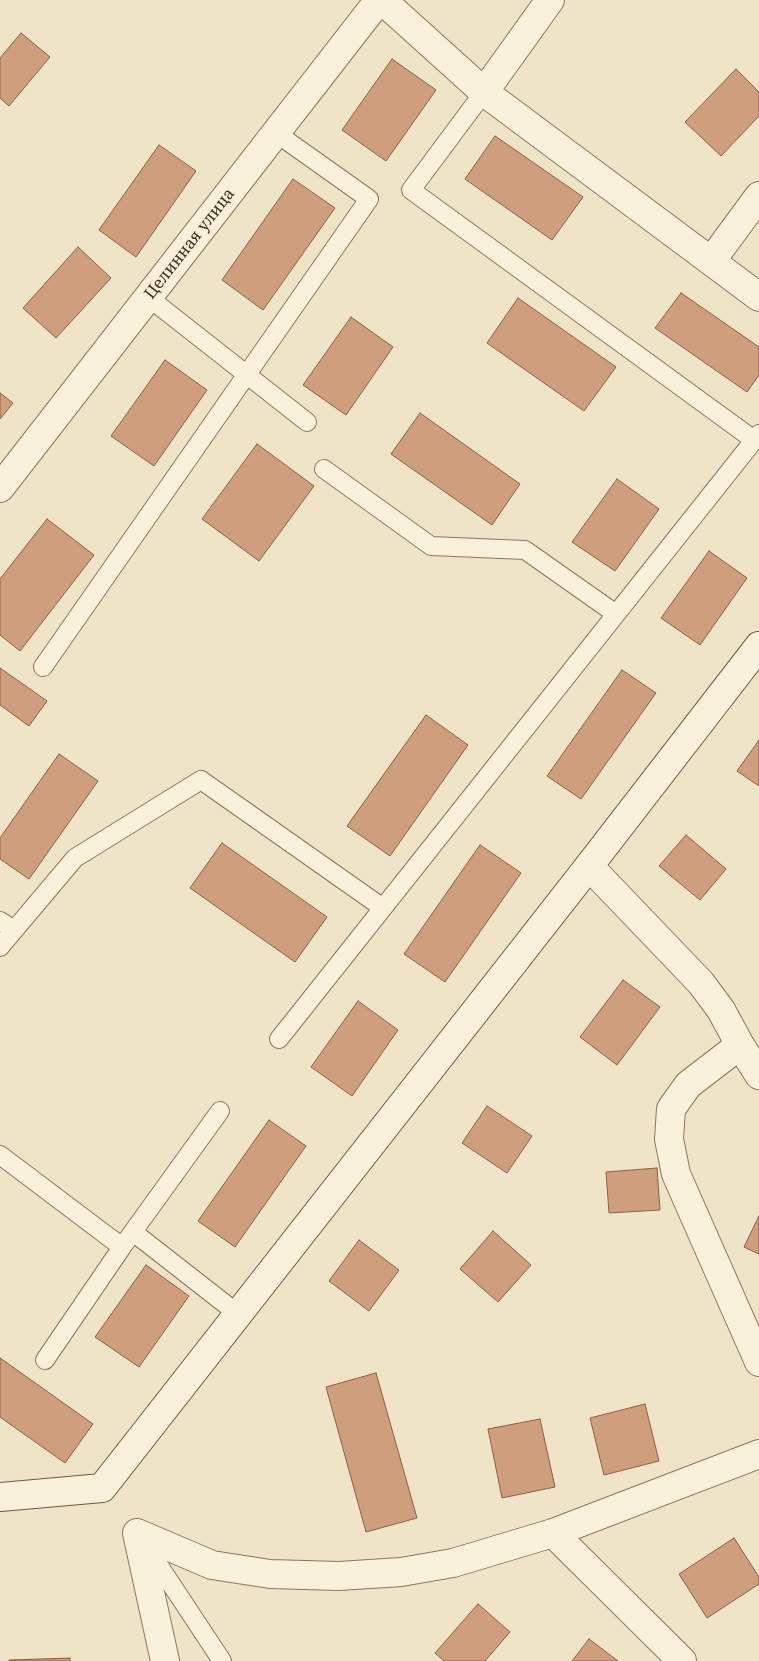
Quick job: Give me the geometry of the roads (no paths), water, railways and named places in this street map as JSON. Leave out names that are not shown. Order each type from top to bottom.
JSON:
[{"type":"street","points":[[381,0],[484,92],[759,296]]},
{"type":"street","name":"Целинная улица","points":[[0,488],[381,0]]},
{"type":"street","points":[[484,92],[550,0]]},
{"type":"street","points":[[712,260],[759,196]]},
{"type":"street","points":[[0,1498],[102,1488],[759,646]]},
{"type":"street","points":[[589,866],[701,983],[721,1010],[759,1075]]},
{"type":"street","points":[[740,1045],[688,1084],[671,1109],[669,1138],[676,1174],[759,1362]]},
{"type":"street","points":[[137,1533],[212,1565],[270,1574],[339,1576],[401,1572],[453,1563],[553,1533],[759,1454]]},
{"type":"street","points":[[137,1533],[165,1661]]},
{"type":"street","points":[[553,1533],[682,1661]]},
{"type":"lane","points":[[280,1039],[757,437],[411,190],[484,92]]},
{"type":"lane","points":[[43,667],[369,199],[276,133]]},
{"type":"lane","points":[[148,298],[307,422]]},
{"type":"lane","points":[[324,469],[431,546],[525,550],[616,614]]},
{"type":"lane","points":[[0,947],[7,926],[75,858],[200,780],[383,908]]},
{"type":"lane","points":[[45,1360],[133,1232],[220,1111]]},
{"type":"lane","points":[[0,1155],[122,1248]]},
{"type":"lane","points":[[133,1232],[238,1314]]},
{"type":"lane","points":[[137,1533],[222,1661]]}]
